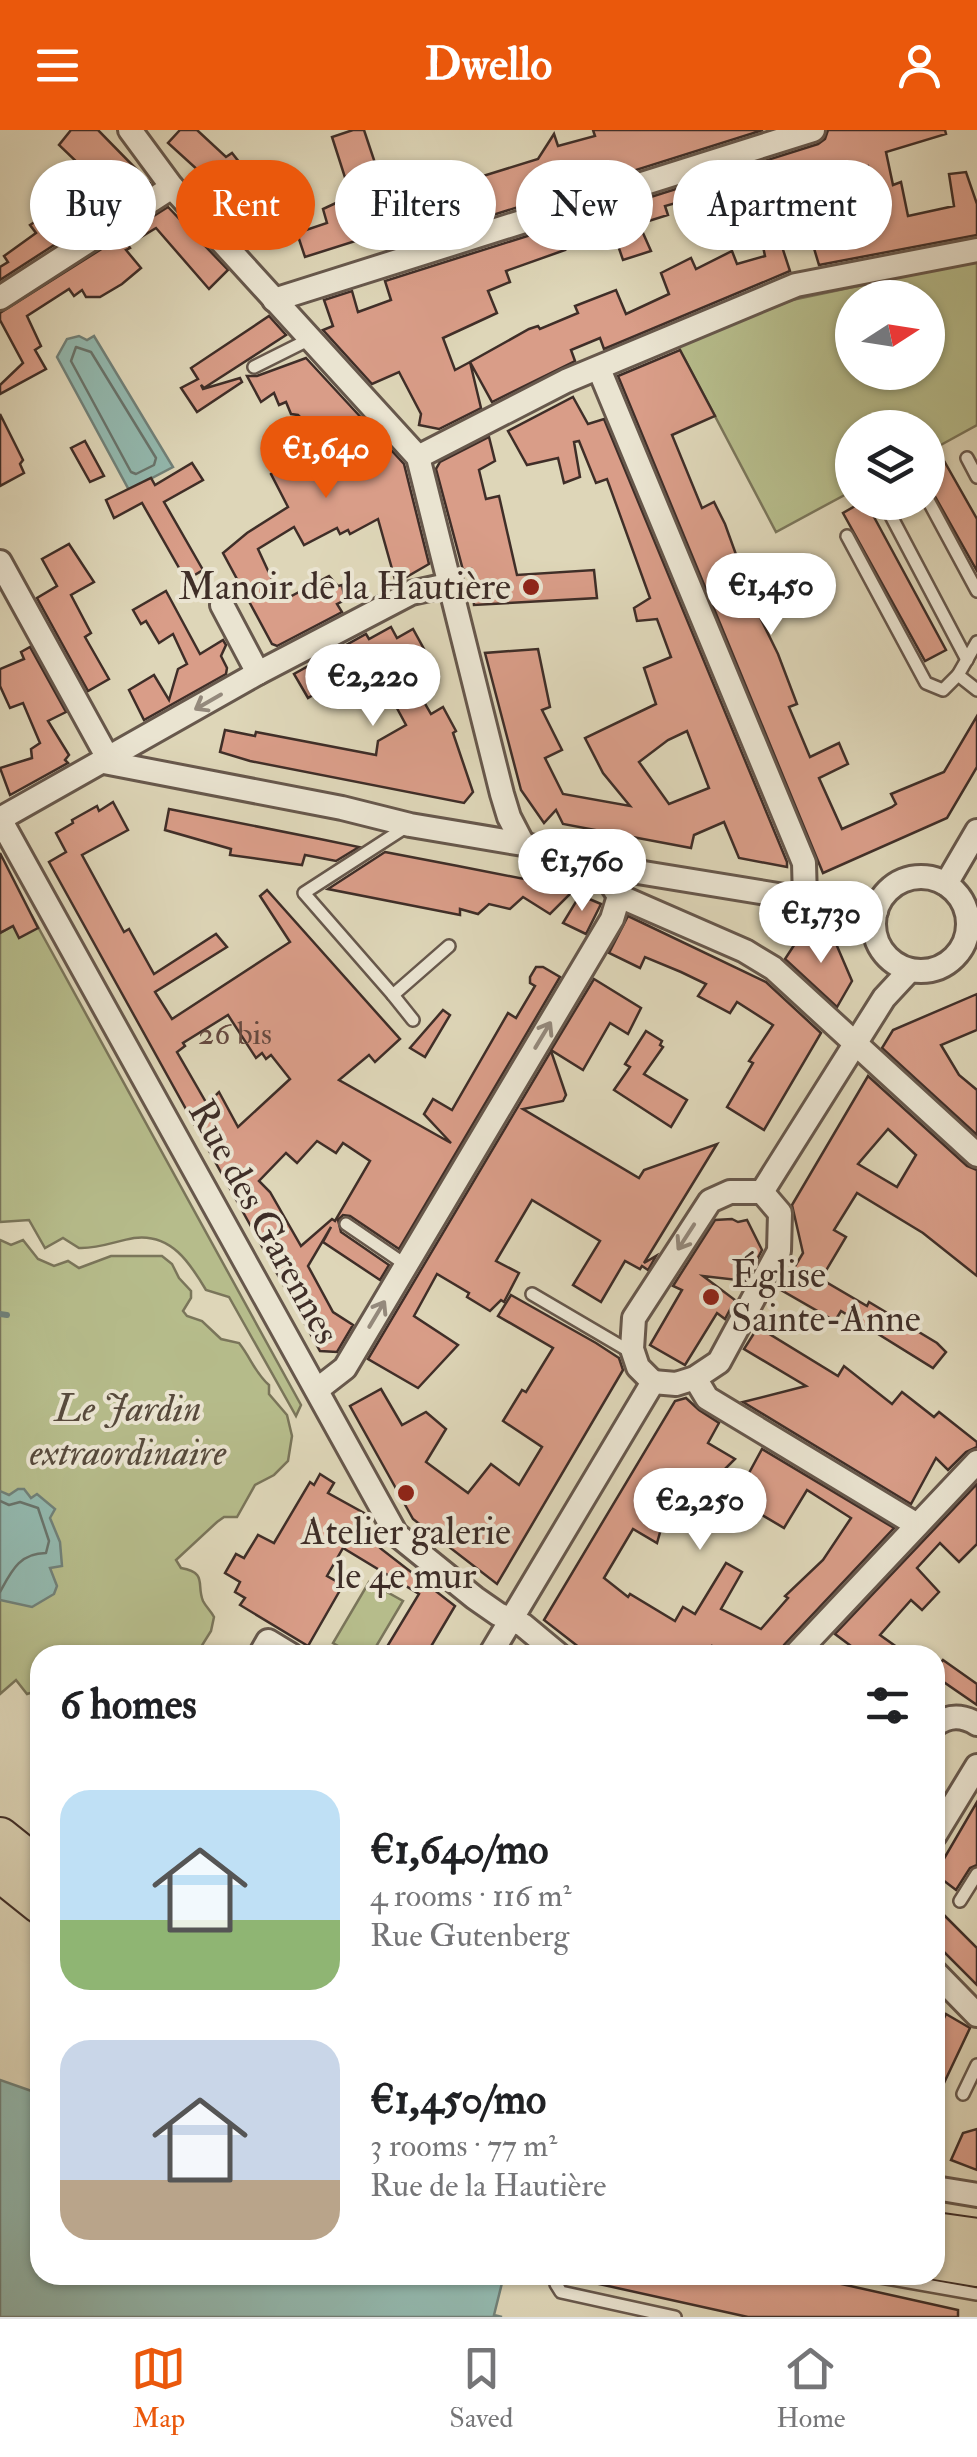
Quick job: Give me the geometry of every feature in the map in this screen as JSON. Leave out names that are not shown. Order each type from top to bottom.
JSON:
[{"type":"main road","points":[[0,1837],[30,1861]]},
{"type":"main road","points":[[0,1872],[30,1896]]},
{"type":"main road","points":[[945,2233],[977,2238]]},
{"type":"main road","points":[[945,2262],[977,2267]]},
{"type":"street","points":[[274,300],[814,130]]},
{"type":"street","points":[[134,131],[172,187],[418,457],[502,794],[523,844]]},
{"type":"street","points":[[0,298],[172,187]]},
{"type":"street","points":[[418,457],[566,381],[796,285],[977,250]]},
{"type":"street","points":[[599,368],[804,863],[806,900]]},
{"type":"street","points":[[0,562],[104,751],[104,762]]},
{"type":"street","points":[[0,819],[411,593],[452,584]]},
{"type":"street","points":[[222,606],[258,674]]},
{"type":"street","points":[[104,762],[410,825],[523,844],[601,866],[876,912]]},
{"type":"street","name":"Rue des Garennes","points":[[0,819],[396,1534],[475,1598],[547,1645]]},
{"type":"street","points":[[946,884],[977,831]]},
{"type":"street","points":[[601,866],[619,896],[746,951],[773,968],[977,1155]]},
{"type":"street","points":[[926,877],[946,884],[964,906],[972,934],[947,963],[930,970],[910,970],[892,961],[875,932],[876,912],[886,892],[906,880],[926,877]]},
{"type":"street","points":[[318,1389],[344,1368],[612,919],[619,896]]},
{"type":"street","points":[[762,1192],[884,998],[910,970]]},
{"type":"street","points":[[730,1192],[762,1192],[780,1213],[779,1251],[718,1362],[695,1378],[676,1384],[652,1382],[638,1367],[632,1349],[634,1318],[710,1201],[730,1192]]},
{"type":"street","points":[[695,1378],[707,1398],[917,1525]]},
{"type":"street","points":[[496,1645],[652,1382]]},
{"type":"street","points":[[807,1645],[977,1462]]},
{"type":"street","points":[[945,1720],[964,1717],[977,1724]]},
{"type":"street","points":[[945,1819],[977,1766]]},
{"type":"street","points":[[945,1986],[977,2016]]},
{"type":"street","points":[[945,2190],[977,2195]]},
{"type":"lane","points":[[254,366],[310,339]]},
{"type":"lane","points":[[967,458],[977,477]]},
{"type":"lane","points":[[893,520],[967,660]]},
{"type":"lane","points":[[939,520],[977,591]]},
{"type":"lane","points":[[847,536],[926,682],[943,690],[977,642]]},
{"type":"lane","points":[[958,674],[977,690]]},
{"type":"lane","points":[[410,825],[304,893],[413,1020]]},
{"type":"lane","points":[[393,995],[449,946]]},
{"type":"lane","points":[[346,1224],[406,1265]]},
{"type":"lane","points":[[532,1294],[632,1349]]},
{"type":"lane","points":[[960,1901],[977,1874]]},
{"type":"lane","points":[[964,2094],[977,2065]]},
{"type":"lane","points":[[557,2285],[561,2292],[675,2317]]},
{"type":"lane","points":[[926,2285],[977,2294]]},
{"type":"green space","points":[[977,261],[977,425],[945,443],[945,410],[835,410],[835,500],[776,532],[678,346],[792,300],[835,291],[835,390],[945,390],[945,280],[887,280]]},
{"type":"green space","points":[[32,916],[301,1405],[296,1416],[229,1297],[206,1290],[186,1260],[169,1245],[134,1238],[79,1248],[63,1238],[45,1248],[29,1220],[0,1222],[0,933]]},
{"type":"green space","name":"Le Jardin extraordinaire","points":[[0,1240],[11,1245],[23,1240],[38,1259],[54,1266],[68,1261],[79,1268],[111,1256],[162,1256],[191,1291],[183,1311],[187,1316],[202,1321],[221,1339],[239,1343],[269,1385],[269,1394],[287,1415],[292,1436],[288,1461],[274,1475],[255,1485],[237,1517],[224,1517],[176,1560],[181,1568],[198,1576],[203,1601],[214,1617],[202,1645],[30,1645],[30,1693],[16,1680],[0,1694]]},
{"type":"green space","points":[[369,1582],[403,1601],[377,1645],[333,1643]]},
{"type":"water","points":[[79,336],[87,340],[94,336],[173,467],[129,490],[57,357],[67,339]]},
{"type":"water","points":[[24,1489],[31,1498],[37,1494],[55,1509],[50,1518],[60,1542],[62,1566],[50,1568],[57,1586],[54,1594],[32,1607],[0,1600],[0,1491],[9,1495]]},
{"type":"water","points":[[0,2080],[30,2090],[30,2285],[502,2285],[494,2315],[502,2317],[0,2317]]},
{"type":"building","points":[[71,130],[98,130],[127,160],[75,160],[59,145]]},
{"type":"building","points":[[180,130],[197,130],[226,157],[232,153],[238,160],[187,160],[168,143]]},
{"type":"building","points":[[364,130],[374,160],[339,160],[332,137]]},
{"type":"building","points":[[593,130],[763,130],[653,165],[653,160],[535,160],[554,134],[558,146],[595,136]]},
{"type":"building","points":[[828,130],[945,130],[946,134],[886,152],[888,160],[767,160],[818,144]]},
{"type":"building","points":[[516,166],[516,208],[496,214],[496,172]]},
{"type":"building","points":[[966,172],[977,204],[977,235],[819,265],[814,250],[892,250],[892,180],[893,185],[901,182],[908,216],[954,206],[949,174]]},
{"type":"building","points":[[673,190],[673,204],[665,206],[668,215],[653,220],[653,196]]},
{"type":"building","points":[[335,203],[335,247],[305,257],[303,250],[315,250],[315,227],[327,223],[323,209]]},
{"type":"building","points":[[168,207],[176,215],[176,250],[209,250],[228,270],[209,289],[156,228],[156,215]]},
{"type":"building","points":[[30,237],[30,250],[46,250],[0,280],[0,267],[8,262],[4,256]]},
{"type":"building","points":[[516,240],[516,250],[565,250],[506,271],[510,282],[488,291],[497,313],[443,338],[455,370],[529,329],[540,329],[578,313],[575,306],[616,290],[626,314],[669,294],[661,273],[691,258],[696,269],[732,251],[737,264],[765,256],[764,250],[783,250],[790,271],[604,349],[600,338],[571,350],[575,361],[492,402],[470,362],[481,408],[439,429],[419,425],[421,414],[399,372],[372,384],[323,330],[333,326],[324,300],[352,291],[358,312],[391,300],[385,281],[483,250],[496,250],[496,246]]},
{"type":"building","points":[[100,250],[126,250],[141,268],[100,297],[86,297],[82,290],[74,296],[69,289],[27,316],[41,346],[35,350],[46,369],[0,394],[0,385],[23,363],[0,313]]},
{"type":"building","points":[[620,250],[651,251],[623,260]]},
{"type":"building","points":[[269,316],[286,335],[204,388],[201,385],[203,389],[240,378],[242,382],[197,412],[181,388],[198,379],[191,368]]},
{"type":"building","points":[[680,350],[715,416],[672,435],[702,508],[714,502],[725,524],[738,560],[733,562],[778,654],[797,704],[789,707],[810,757],[839,743],[848,764],[819,778],[842,829],[892,807],[896,804],[891,794],[944,772],[977,716],[977,767],[947,818],[823,873],[618,376]]},
{"type":"building","points":[[306,358],[404,464],[429,564],[396,583],[378,519],[350,534],[348,530],[340,534],[337,528],[304,545],[294,527],[258,549],[282,601],[329,576],[338,586],[342,585],[345,600],[337,604],[342,612],[277,646],[272,644],[223,553],[288,507],[271,474],[317,434],[298,415],[291,414],[286,402],[279,405],[274,393],[261,402],[247,376]]},
{"type":"building","points":[[573,397],[588,424],[604,419],[787,867],[739,858],[724,822],[694,835],[691,848],[563,824],[556,810],[544,823],[521,790],[485,653],[538,649],[550,707],[542,710],[562,750],[545,758],[563,794],[630,806],[603,773],[585,738],[656,704],[644,668],[671,657],[657,619],[637,621],[634,608],[650,598],[607,479],[596,483],[579,441],[574,442],[580,477],[564,483],[558,458],[527,465],[508,431]],"holes":[[[687,731],[709,788],[669,804],[639,762]]]},
{"type":"building","points":[[0,414],[23,460],[20,464],[24,473],[0,486]]},
{"type":"building","points":[[489,437],[495,461],[479,470],[486,499],[499,496],[517,575],[594,570],[597,598],[474,605],[471,569],[463,570],[436,469],[440,462]]},
{"type":"building","points":[[85,441],[104,476],[90,482],[71,448]]},
{"type":"building","points":[[192,463],[203,480],[164,502],[203,570],[186,580],[142,503],[114,518],[106,500],[151,478],[155,485]]},
{"type":"building","points":[[945,463],[977,519],[977,571],[945,514]]},
{"type":"building","points":[[847,520],[876,520],[946,650],[925,661]]},
{"type":"building","points":[[69,544],[94,582],[71,595],[91,633],[85,637],[109,679],[88,691],[37,598],[57,586],[42,559]]},
{"type":"building","points":[[166,591],[200,654],[223,640],[226,645],[221,656],[226,674],[144,720],[129,690],[154,675],[169,700],[178,669],[187,664],[173,634],[159,643],[146,621],[141,624],[133,610]]},
{"type":"building","points":[[391,627],[397,638],[413,629],[424,649],[401,662],[431,714],[443,707],[456,731],[453,733],[473,792],[464,803],[220,752],[225,730],[255,736],[256,732],[376,755],[378,741],[406,725],[371,660],[308,698],[294,674],[366,634],[369,639]]},
{"type":"building","points":[[30,647],[66,712],[48,721],[69,755],[65,760],[68,763],[10,795],[0,768],[32,758],[31,749],[40,743],[23,703],[10,708],[0,686],[0,669],[24,659],[21,652]]},
{"type":"building","points":[[113,802],[128,830],[82,855],[124,932],[129,929],[154,974],[216,934],[227,947],[155,992],[172,1019],[290,942],[260,896],[267,890],[400,1039],[375,1062],[369,1055],[339,1080],[451,1143],[424,1114],[433,1099],[452,1110],[508,1013],[516,1018],[535,986],[530,977],[536,967],[560,977],[399,1249],[350,1216],[343,1215],[338,1220],[341,1232],[389,1265],[380,1280],[323,1242],[331,1227],[308,1266],[333,1312],[353,1325],[337,1352],[320,1351],[49,862],[66,852],[56,833],[97,806],[99,811]],"holes":[[[228,1015],[256,1058],[262,1053],[266,1059],[271,1055],[290,1079],[238,1127],[219,1092],[207,1104],[177,1052],[185,1046],[183,1043]],[[317,1141],[336,1153],[343,1143],[370,1161],[335,1221],[332,1219],[301,1246],[270,1192],[259,1181],[286,1153],[297,1163]]]},
{"type":"building","points":[[169,809],[359,847],[336,861],[305,855],[302,865],[230,855],[231,849],[165,830]]},
{"type":"building","points":[[385,852],[575,889],[550,914],[523,897],[510,909],[489,904],[478,914],[460,909],[460,915],[328,889]]},
{"type":"building","points":[[0,853],[38,928],[19,938],[13,926],[0,933]]},
{"type":"building","points":[[580,895],[601,904],[586,934],[563,923]]},
{"type":"building","points":[[628,916],[766,982],[821,1033],[764,1130],[727,1107],[753,1063],[749,1061],[773,1025],[737,1002],[730,1013],[698,996],[706,984],[681,972],[645,957],[640,968],[609,953]]},
{"type":"building","points":[[802,933],[834,939],[852,981],[837,1007],[785,959]]},
{"type":"building","points":[[594,979],[641,1008],[628,1034],[610,1023],[583,1070],[551,1050]]},
{"type":"building","points":[[977,994],[977,1030],[941,1045],[959,1075],[977,1090],[977,1135],[882,1048],[893,1030]]},
{"type":"building","points":[[443,1010],[450,1015],[425,1057],[410,1048]]},
{"type":"building","points":[[646,1031],[662,1041],[663,1047],[644,1074],[687,1100],[671,1127],[614,1090],[630,1067],[625,1064]]},
{"type":"building","points":[[551,1051],[566,1095],[563,1101],[523,1109],[639,1178],[644,1170],[717,1144],[644,1263],[656,1256],[648,1270],[625,1261],[601,1302],[573,1285],[600,1241],[532,1200],[496,1261],[519,1273],[504,1302],[501,1300],[490,1311],[437,1274],[414,1316],[458,1345],[418,1388],[368,1359]]},
{"type":"building","points":[[868,1076],[967,1166],[977,1170],[977,1276],[923,1233],[857,1193],[834,1230],[846,1237],[821,1279],[867,1306],[869,1302],[937,1343],[946,1352],[933,1368],[841,1311],[835,1321],[781,1290],[803,1253],[792,1205]],"holes":[[[888,1129],[916,1155],[897,1187],[858,1164]]]},
{"type":"building","name":"Église Sainte-Anne","points":[[715,1220],[747,1220],[762,1250],[746,1281],[703,1276],[735,1300],[725,1319],[717,1313],[685,1365],[650,1345],[682,1290],[673,1286]]},
{"type":"building","points":[[511,1295],[619,1358],[623,1370],[497,1584],[413,1519],[350,1406],[381,1389],[402,1425],[426,1412],[446,1429],[426,1462],[468,1493],[491,1464],[519,1485],[542,1447],[503,1421],[553,1348],[498,1316]]},
{"type":"building","points":[[758,1327],[838,1376],[844,1366],[892,1404],[902,1392],[934,1417],[939,1412],[977,1442],[977,1447],[948,1470],[936,1458],[911,1504],[743,1402],[806,1386],[744,1349]]},
{"type":"building","points":[[686,1398],[719,1423],[708,1443],[735,1459],[695,1499],[686,1515],[654,1496],[661,1529],[657,1543],[633,1529],[604,1578],[628,1597],[630,1594],[675,1621],[683,1607],[695,1614],[726,1563],[742,1572],[721,1609],[761,1629],[788,1598],[785,1596],[823,1560],[851,1518],[807,1490],[784,1528],[752,1509],[761,1496],[743,1484],[762,1449],[894,1528],[784,1645],[576,1645],[544,1620],[675,1401]]},
{"type":"building","points":[[320,1474],[334,1483],[328,1493],[364,1513],[357,1525],[371,1533],[380,1548],[455,1606],[432,1645],[388,1645],[419,1594],[343,1548],[327,1576],[343,1585],[309,1645],[240,1605],[245,1598],[235,1592],[240,1582],[225,1573],[236,1554],[244,1558],[258,1535],[274,1543],[310,1482],[314,1485]]},
{"type":"building","points":[[977,1484],[977,1544],[959,1562],[940,1543],[917,1568],[939,1592],[922,1610],[911,1600],[880,1635],[894,1645],[850,1645],[835,1634]]},
{"type":"building","points":[[945,1661],[977,1684],[977,1705],[945,1683]]},
{"type":"building","points":[[977,1802],[977,1865],[970,1868],[956,1890],[945,1882],[945,1857]]},
{"type":"building","points":[[945,1916],[977,1948],[977,1985],[945,1953]]},
{"type":"building","points":[[945,2016],[970,2028],[945,2081]]},
{"type":"building","points":[[977,2129],[977,2170],[951,2160],[963,2133]]},
{"type":"building","points":[[604,2285],[846,2285],[958,2310],[958,2317],[748,2317]]},
{"type":"waterway","points":[[0,1314],[7,1315]]},
{"type":"place","name":"Manoir de la Hautière","points":[[531,587]]},
{"type":"place","name":"Église Sainte-Anne","points":[[711,1297]]},
{"type":"place","name":"Atelier galerie le 4e mur","points":[[406,1493]]}]
